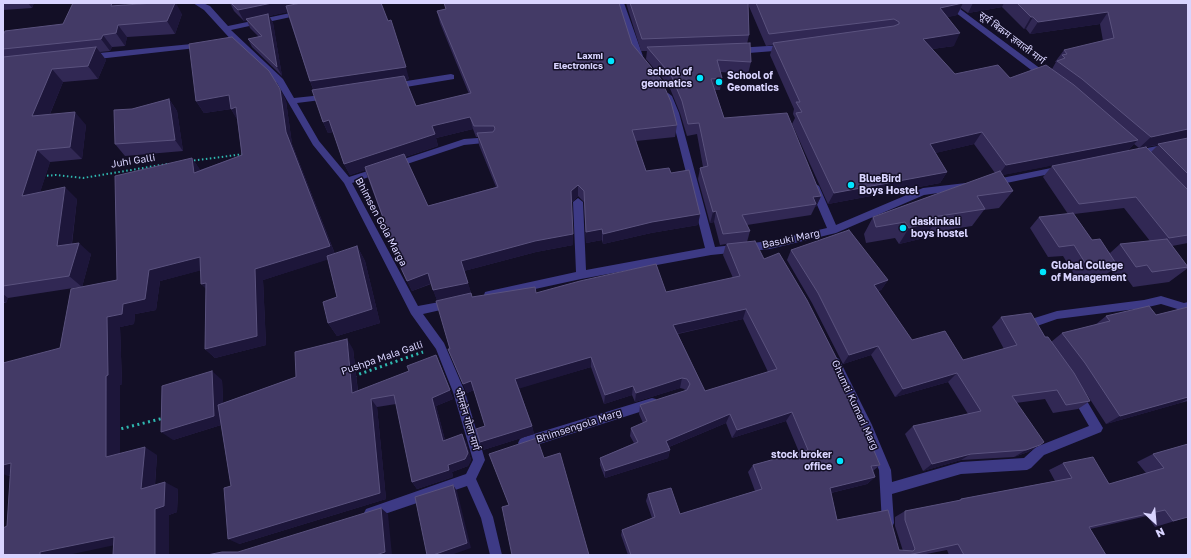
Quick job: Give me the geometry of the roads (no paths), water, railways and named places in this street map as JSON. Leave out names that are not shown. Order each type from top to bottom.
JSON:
[{"type":"street","name":"Bhimsen Gola Marga","points":[[197,3],[206,8],[226,29],[234,42],[280,81],[316,143],[347,181],[414,311]]},
{"type":"street","points":[[620,3],[647,69]]},
{"type":"street","name":"सूर्य बिक्रम ज्ञवाली मार्ग","points":[[947,3],[1056,84]]},
{"type":"street","points":[[226,29],[311,11]]},
{"type":"street","points":[[80,58],[214,44]]},
{"type":"street","points":[[725,52],[772,50],[795,47]]},
{"type":"street","points":[[384,88],[451,77]]},
{"type":"street","points":[[665,89],[675,113],[711,251]]},
{"type":"street","points":[[292,101],[339,95]]},
{"type":"street","points":[[347,181],[464,142],[492,140]]},
{"type":"street","points":[[1136,154],[1188,143]]},
{"type":"street","name":"Basuki Marg","points":[[483,296],[581,275],[711,251],[770,245],[833,230],[923,192],[978,185],[1074,166]]},
{"type":"street","points":[[809,174],[833,230]]},
{"type":"street","points":[[578,202],[581,275]]},
{"type":"street","points":[[770,245],[777,258]]},
{"type":"street","points":[[1038,336],[1030,324],[1057,315],[1144,304],[1161,300],[1184,307],[1188,306]]},
{"type":"street","points":[[414,311],[460,301]]},
{"type":"street","name":"भीमसेन गोला मार्ग","points":[[414,311],[440,346],[484,457],[470,479]]},
{"type":"street","name":"Ghumti Kumari Marg","points":[[831,354],[868,429],[885,470],[888,526],[891,533]]},
{"type":"street","points":[[886,490],[961,468],[1027,464],[1040,450],[1097,428],[1070,383]]},
{"type":"street","name":"Bhimsengola Marg","points":[[510,448],[665,399]]},
{"type":"street","points":[[360,516],[470,479],[487,517],[496,555]]},
{"type":"place","name":"Laxmi Electronics","points":[[611,61]]},
{"type":"place","name":"school of geomatics","points":[[700,78]]},
{"type":"place","name":"School of Geomatics","points":[[719,82]]},
{"type":"place","name":"BlueBird Boys Hostel","points":[[851,185]]},
{"type":"place","name":"daskinkali boys hostel","points":[[903,228]]},
{"type":"place","name":"Global College of Management","points":[[1043,272]]},
{"type":"place","name":"stock broker office","points":[[840,461]]}]
